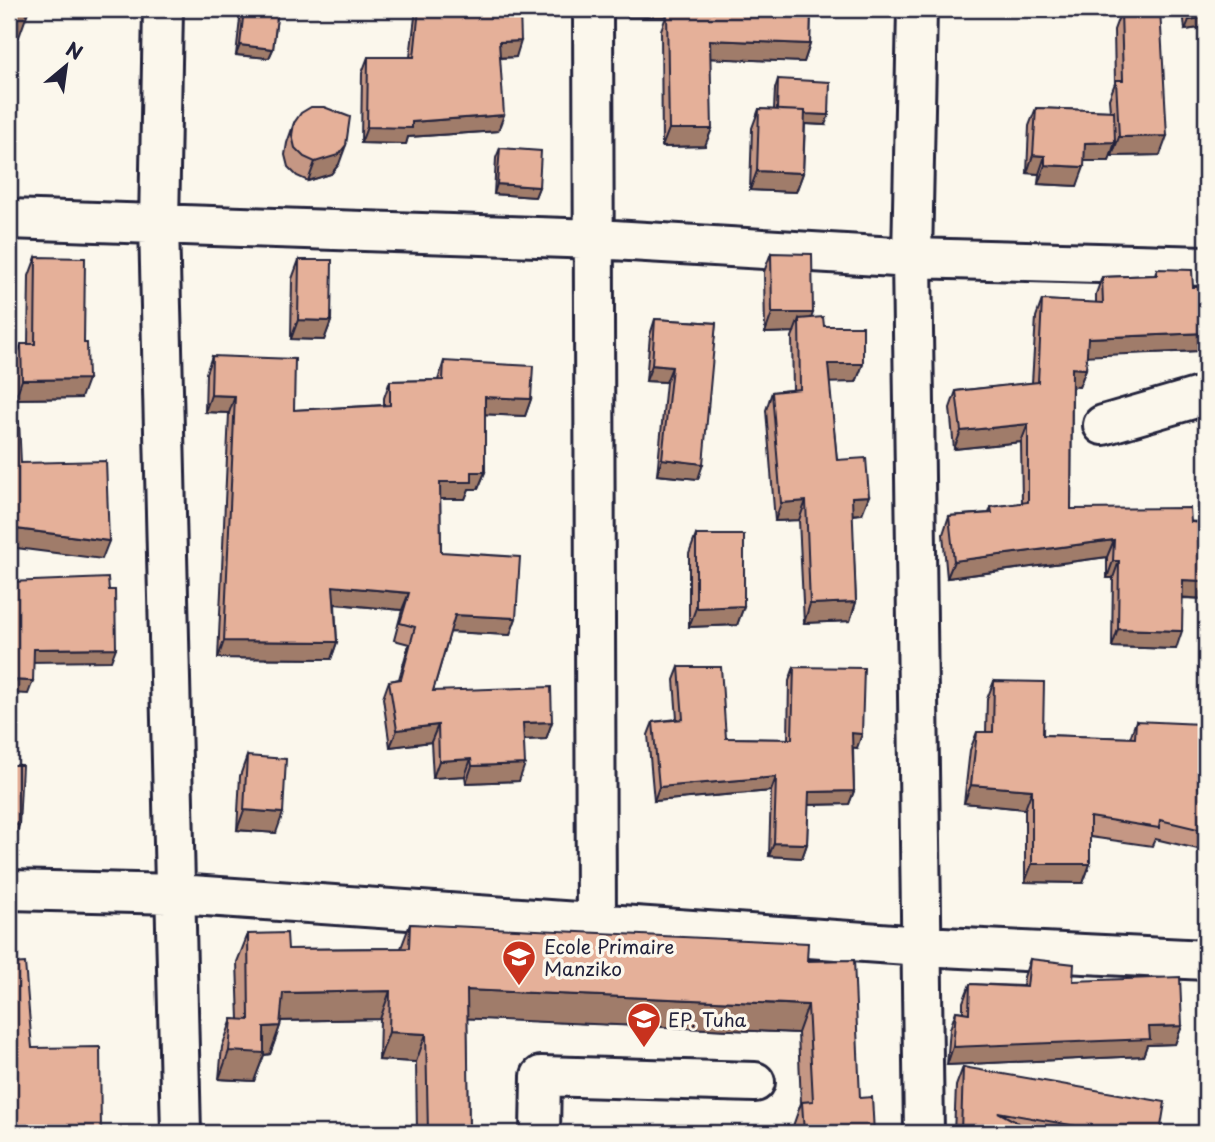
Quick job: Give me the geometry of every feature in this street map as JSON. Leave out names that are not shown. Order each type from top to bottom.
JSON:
[{"type":"street","points":[[163,9],[159,224],[181,1133]]},
{"type":"street","points":[[593,9],[597,925]]},
{"type":"street","points":[[917,9],[912,258],[923,1133]]},
{"type":"street","points":[[9,219],[596,239],[912,258],[1206,266]]},
{"type":"street","points":[[1103,425],[1206,395]]},
{"type":"street","points":[[9,890],[177,894],[922,946],[1206,960]]},
{"type":"street","points":[[540,1133],[541,1076],[755,1082]]},
{"type":"building","points":[[244,9],[278,9],[273,49],[240,45]]},
{"type":"building","points":[[419,9],[520,9],[521,41],[499,42],[504,115],[412,122],[412,128],[367,127],[368,57],[414,57]]},
{"type":"building","points":[[811,9],[810,44],[710,40],[712,129],[669,129],[667,12]]},
{"type":"building","points":[[1160,9],[1167,136],[1119,137],[1116,80],[1123,80],[1121,11]]},
{"type":"building","points":[[1187,9],[1206,9],[1206,17],[1189,20]]},
{"type":"building","points":[[778,79],[830,82],[829,115],[777,110]]},
{"type":"building","points":[[311,107],[324,107],[350,117],[346,145],[338,155],[315,162],[304,157],[295,148],[292,135],[294,123],[301,113]]},
{"type":"building","points":[[1036,108],[1114,111],[1115,142],[1085,143],[1084,167],[1045,165],[1045,156],[1033,155]]},
{"type":"building","points":[[759,109],[805,111],[803,173],[757,171]]},
{"type":"building","points":[[500,148],[541,151],[539,187],[497,184]]},
{"type":"building","points":[[771,253],[812,254],[813,313],[772,313]]},
{"type":"building","points":[[36,257],[85,258],[84,343],[87,343],[88,379],[22,380],[21,344],[35,344]]},
{"type":"building","points":[[299,260],[332,260],[331,321],[298,320]]},
{"type":"building","points":[[1157,269],[1192,270],[1193,287],[1203,287],[1205,333],[1088,338],[1086,369],[1072,368],[1071,509],[1190,508],[1191,522],[1206,523],[1206,581],[1183,580],[1182,631],[1118,629],[1119,561],[1113,561],[1114,540],[954,561],[949,516],[992,513],[991,507],[1028,502],[1028,424],[961,431],[956,391],[1038,382],[1042,300],[1103,303],[1102,277],[1157,275]]},
{"type":"building","points":[[823,317],[824,326],[863,326],[863,364],[828,364],[837,460],[866,458],[869,496],[852,497],[856,602],[810,604],[806,501],[781,503],[772,392],[800,389],[799,319]]},
{"type":"building","points":[[655,319],[716,323],[703,464],[662,459],[672,367],[652,365]]},
{"type":"building","points":[[212,356],[295,359],[294,410],[390,405],[390,381],[443,380],[444,361],[533,366],[531,399],[485,397],[485,472],[472,472],[472,482],[440,482],[441,552],[520,557],[516,618],[455,615],[433,691],[551,687],[552,722],[523,723],[525,764],[472,766],[471,759],[439,761],[438,725],[397,730],[389,681],[401,679],[415,627],[400,623],[409,593],[333,586],[337,642],[224,641],[235,396],[211,395]]},
{"type":"building","points":[[9,421],[19,421],[21,463],[106,461],[109,541],[9,528]]},
{"type":"building","points":[[696,535],[744,535],[744,606],[696,608]]},
{"type":"building","points":[[108,578],[109,590],[115,590],[116,648],[34,649],[33,681],[9,680],[9,582]]},
{"type":"building","points":[[679,667],[721,667],[726,738],[792,739],[794,667],[864,668],[862,734],[852,733],[854,791],[809,792],[807,844],[774,843],[776,777],[659,787],[653,722],[683,719]]},
{"type":"building","points":[[994,681],[1044,682],[1043,735],[1135,738],[1136,721],[1201,724],[1199,788],[1206,790],[1206,831],[1160,820],[1159,828],[1090,817],[1090,864],[1032,864],[1032,790],[971,785],[977,732],[993,732]]},
{"type":"building","points":[[247,756],[286,759],[283,813],[244,810]]},
{"type":"building","points":[[9,765],[22,765],[19,825],[9,824]]},
{"type":"building","points":[[410,924],[808,943],[807,961],[854,960],[860,1098],[872,1097],[874,1133],[804,1133],[802,1102],[813,1101],[808,1005],[467,990],[469,1133],[428,1133],[426,1034],[389,1032],[390,991],[283,993],[280,1026],[264,1027],[264,1053],[229,1051],[232,1019],[249,1020],[248,934],[287,933],[288,949],[409,948]]},
{"type":"building","points":[[1030,959],[1074,964],[1073,981],[1180,977],[1182,1026],[1149,1027],[1150,1039],[953,1047],[956,1011],[969,1013],[970,984],[1027,987]]},
{"type":"building","points":[[25,963],[32,1048],[100,1047],[101,1133],[12,1132],[9,1117],[9,964]]},
{"type":"building","points":[[963,1067],[1165,1102],[1160,1133],[1115,1133],[998,1112],[1022,1125],[1022,1133],[961,1133]]},
{"type":"waterway","points":[[1205,1133],[1206,1128]]},
{"type":"place","name":"Ecole Primaire Manziko","points":[[519,987]]},
{"type":"place","name":"EP. Tuha","points":[[644,1049]]}]
